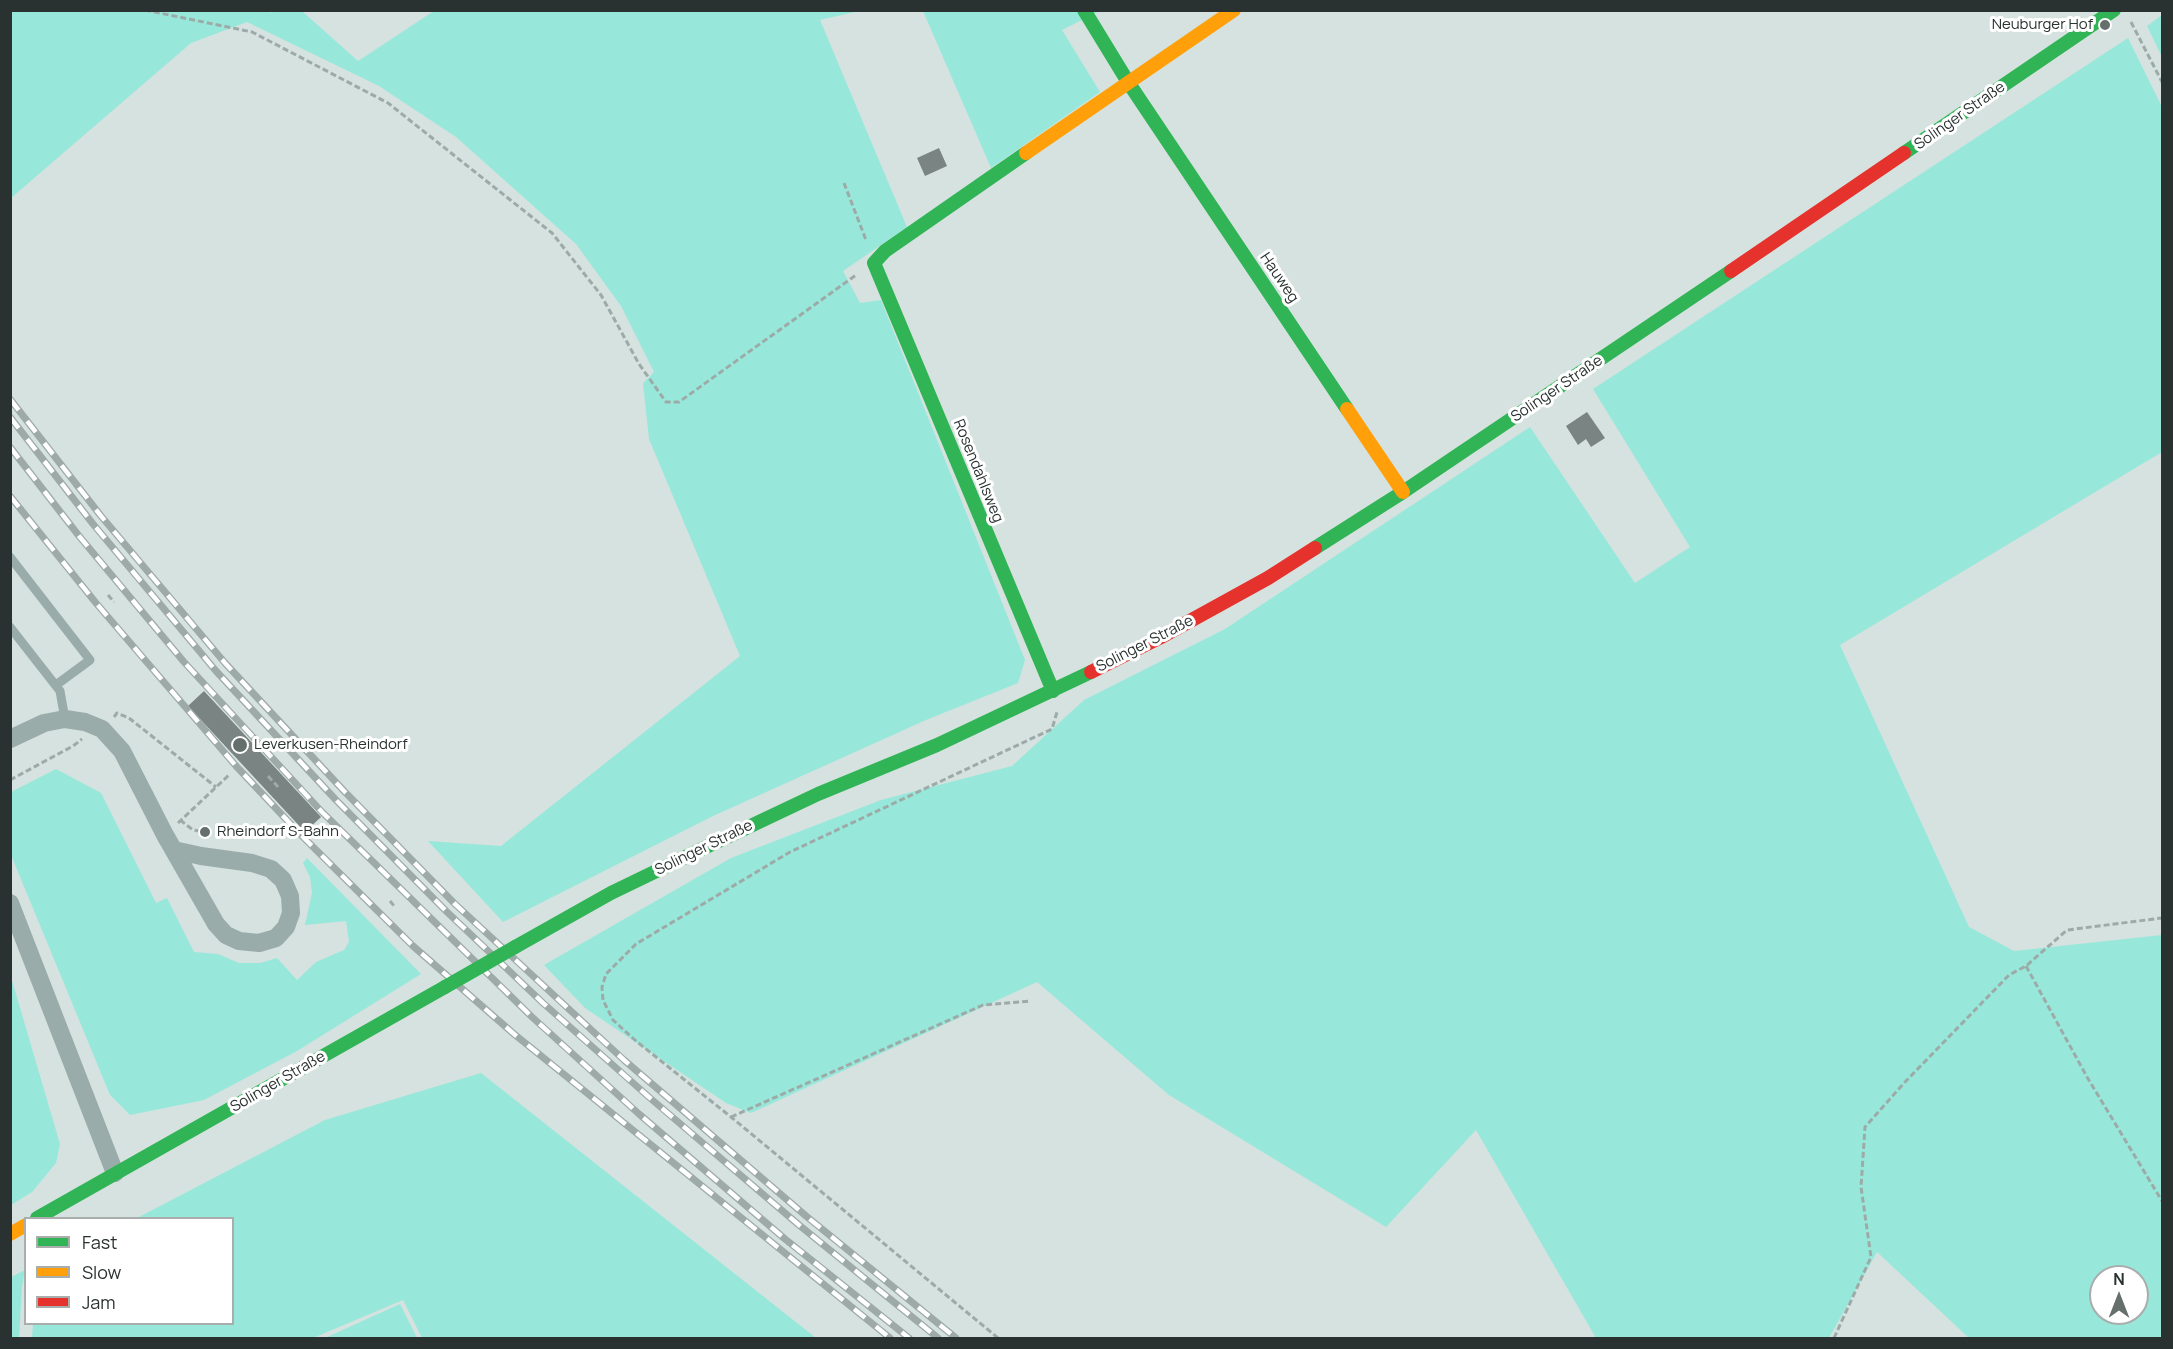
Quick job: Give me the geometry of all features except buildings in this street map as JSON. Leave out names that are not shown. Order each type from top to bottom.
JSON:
[{"type":"main road","name":"Hauweg","points":[[1084,10],[1128,82],[1403,492]]},
{"type":"main road","points":[[874,263],[885,251],[1234,10]]},
{"type":"main road","name":"Solinger Straße","points":[[39,1217],[611,893],[818,794],[937,745],[1053,691],[1161,637],[1268,578],[1403,492],[1789,233],[2114,10]]},
{"type":"main road","name":"Rosendahlsweg","points":[[874,263],[1053,691]]},
{"type":"main road","points":[[10,1234],[24,1226]]},
{"type":"street","points":[[10,739],[44,723],[65,719],[85,722],[102,729],[122,751],[174,850],[216,924],[226,935],[239,941],[259,943],[276,938],[286,927],[291,914],[290,896],[283,880],[271,869],[252,863],[174,850]]},
{"type":"street","points":[[10,903],[115,1173]]},
{"type":"lane","points":[[10,557],[90,660],[56,686]]},
{"type":"lane","points":[[10,627],[60,691],[65,719]]},
{"type":"path","points":[[145,10],[252,32],[388,103],[552,233],[601,295],[639,364],[666,402],[679,402],[874,263],[844,183]]},
{"type":"path","points":[[2130,20],[2163,82]]},
{"type":"path","points":[[108,595],[114,602]]},
{"type":"path","points":[[998,1338],[636,1041],[613,1020],[603,1000],[602,987],[606,974],[636,944],[790,852],[1052,729],[1057,710],[1053,691]]},
{"type":"path","points":[[10,780],[102,729],[117,712],[129,718],[216,788]]},
{"type":"path","points":[[193,810],[230,774]]},
{"type":"path","points":[[268,776],[279,788]]},
{"type":"path","points":[[180,821],[193,830],[205,832]]},
{"type":"path","points":[[390,901],[395,907]]},
{"type":"path","points":[[1834,1338],[1871,1257],[1861,1187],[1865,1127],[1905,1082],[2010,975],[2026,966],[2067,930],[2163,918]]},
{"type":"path","points":[[2026,966],[2087,1077],[2163,1202]]},
{"type":"path","points":[[731,1118],[983,1005],[1030,1001]]},
{"type":"green space","points":[[269,10],[271,13],[274,11],[302,11],[358,61],[434,11],[859,11],[820,20],[907,227],[843,271],[860,303],[881,300],[1025,660],[1018,683],[926,720],[713,816],[503,922],[428,841],[501,846],[740,656],[649,439],[643,383],[654,372],[621,306],[576,244],[456,137],[379,86],[247,22],[191,43],[11,198],[11,11]]},
{"type":"green space","points":[[923,11],[1100,11],[1062,30],[1100,92],[991,168]]},
{"type":"green space","points":[[2162,15],[2162,57],[2147,26]]},
{"type":"green space","points":[[2128,38],[2162,107],[2162,452],[1840,645],[1969,927],[2014,951],[2162,935],[2162,1338],[1969,1338],[1877,1252],[1829,1338],[1596,1338],[1476,1130],[1386,1227],[1169,1095],[1037,982],[751,1113],[726,1103],[585,1008],[544,965],[731,858],[881,800],[1012,766],[1084,700],[1225,629],[1530,427],[1635,583],[1690,547],[1593,389]]},
{"type":"green space","points":[[56,769],[101,793],[156,903],[167,898],[194,952],[218,954],[239,963],[260,963],[277,958],[297,980],[316,962],[344,950],[349,942],[346,921],[305,925],[312,893],[310,877],[303,863],[307,858],[421,974],[297,1051],[204,1100],[130,1115],[110,1095],[11,855],[11,792]]},
{"type":"green space","points":[[11,977],[60,1144],[56,1163],[32,1192],[11,1205]]},
{"type":"green space","points":[[481,1073],[816,1338],[422,1338],[403,1300],[313,1338],[32,1338],[33,1325],[234,1325],[234,1217],[139,1217],[325,1120]]},
{"type":"green space","points":[[24,1270],[19,1338],[11,1338],[11,1277]]},
{"type":"green space","points":[[400,1304],[417,1338],[325,1338]]},
{"type":"railway","points":[[10,399],[101,516],[225,663],[344,791],[454,903],[624,1060],[806,1216],[956,1338]]},
{"type":"railway","points":[[10,417],[93,524],[216,671],[335,799],[446,911],[543,1003],[650,1098],[799,1225],[938,1338]]},
{"type":"railway","points":[[10,447],[79,536],[184,662],[322,812],[532,1017],[639,1114],[785,1239],[909,1338]]},
{"type":"railway","points":[[10,496],[96,603],[236,766],[300,834],[413,946],[514,1034],[890,1338]]},
{"type":"traffic: fast","points":[[1084,10],[1128,82],[1347,409]]},
{"type":"traffic: fast","points":[[1904,153],[2114,10]]},
{"type":"traffic: fast","points":[[1026,153],[885,251],[874,263],[1053,691]]},
{"type":"traffic: fast","points":[[1315,548],[1403,492],[1731,271]]},
{"type":"traffic: fast","points":[[515,947],[611,893],[704,848],[818,794],[937,745],[1091,672]]},
{"type":"traffic: fast","points":[[445,987],[515,947]]},
{"type":"traffic: fast","points":[[39,1217],[445,987]]},
{"type":"traffic: slow","points":[[1026,153],[1234,10]]},
{"type":"traffic: slow","points":[[1347,409],[1403,492]]},
{"type":"traffic: slow","points":[[10,1234],[24,1226]]},
{"type":"traffic: jam","points":[[1731,271],[1904,153]]},
{"type":"traffic: jam","points":[[1091,672],[1161,637],[1268,578],[1315,548]]},
{"type":"place","name":"Neuburger Hof","points":[[2105,25]]},
{"type":"place","name":"Leverkusen-Rheindorf","points":[[240,745]]},
{"type":"place","name":"Rheindorf S-Bahn","points":[[205,832]]}]
